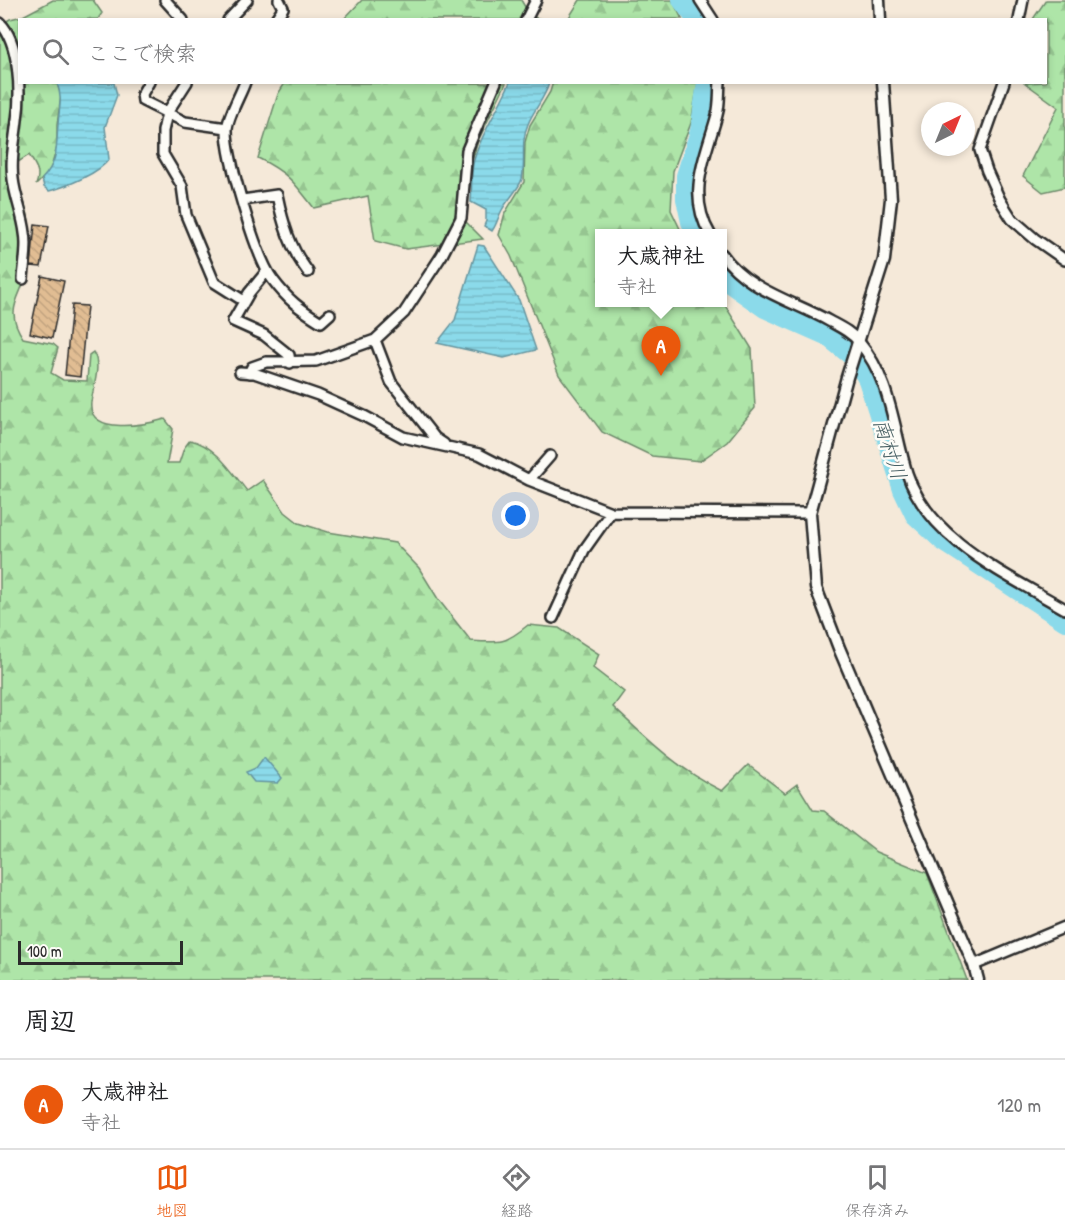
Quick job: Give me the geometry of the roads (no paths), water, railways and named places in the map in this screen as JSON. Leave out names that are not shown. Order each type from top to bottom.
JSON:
[{"type":"street","points":[[165,0],[181,18]]},
{"type":"street","points":[[230,18],[247,0]]},
{"type":"street","points":[[276,18],[284,8],[279,0]]},
{"type":"street","points":[[527,18],[536,0]]},
{"type":"street","points":[[700,0],[712,18]]},
{"type":"street","points":[[879,0],[880,18]]},
{"type":"street","points":[[1019,18],[1023,0]]},
{"type":"street","points":[[0,23],[5,28],[13,46],[18,79],[18,118],[12,153],[13,180],[26,236],[23,279]]},
{"type":"street","points":[[148,84],[142,94],[143,101],[185,122],[226,128]]},
{"type":"street","points":[[186,84],[167,113],[163,131],[163,154],[182,186],[186,215],[214,282],[244,301]]},
{"type":"street","points":[[244,84],[226,128],[236,177],[261,259],[267,271],[294,305],[321,322],[330,314]]},
{"type":"street","points":[[495,84],[467,150],[461,218],[423,287],[404,313],[375,340],[316,361],[266,362],[252,367],[245,373],[318,395],[403,437],[479,454],[529,480],[611,513],[810,513]]},
{"type":"street","points":[[707,229],[702,219],[698,196],[703,157],[718,113],[720,84]]},
{"type":"street","points":[[883,84],[891,199],[884,260],[858,341],[810,513],[816,588],[851,678],[974,965],[978,980]]},
{"type":"street","points":[[1003,84],[980,150],[987,171],[1000,200],[1012,219],[1065,260]]},
{"type":"street","points":[[243,200],[277,195],[284,228],[296,255],[308,272]]},
{"type":"street","points":[[727,258],[748,281],[819,315],[849,332],[858,341],[877,368],[891,404],[908,473],[920,502],[934,521],[958,543],[1065,609]]},
{"type":"street","points":[[267,271],[244,301],[233,321],[264,335],[290,355],[290,363]]},
{"type":"street","points":[[375,340],[392,382],[435,438],[450,449]]},
{"type":"street","points":[[529,480],[550,456]]},
{"type":"street","points":[[553,618],[584,550],[611,513]]},
{"type":"street","points":[[974,965],[1065,927]]},
{"type":"water","points":[[57,84],[114,84],[117,95],[105,127],[109,159],[90,174],[73,183],[49,191],[44,187],[42,179],[56,153]]},
{"type":"water","points":[[509,84],[549,84],[526,131],[522,179],[504,206],[492,231],[484,226],[486,210],[471,202],[472,169],[480,144]]},
{"type":"water","points":[[478,245],[484,246],[519,300],[536,350],[504,358],[437,343],[455,320]]},
{"type":"water","points":[[264,757],[282,778],[278,783],[254,782],[246,772],[256,768]]},
{"type":"waterway","name":"南村川","points":[[682,0],[696,18]]},
{"type":"waterway","name":"南村川","points":[[694,229],[686,199],[686,176],[700,131],[707,84]]},
{"type":"waterway","name":"南村川","points":[[727,281],[765,308],[826,335],[857,360],[868,380],[903,490],[915,515],[943,541],[1065,621]]},
{"type":"place","name":"大歳神社","points":[[661,376]]}]
